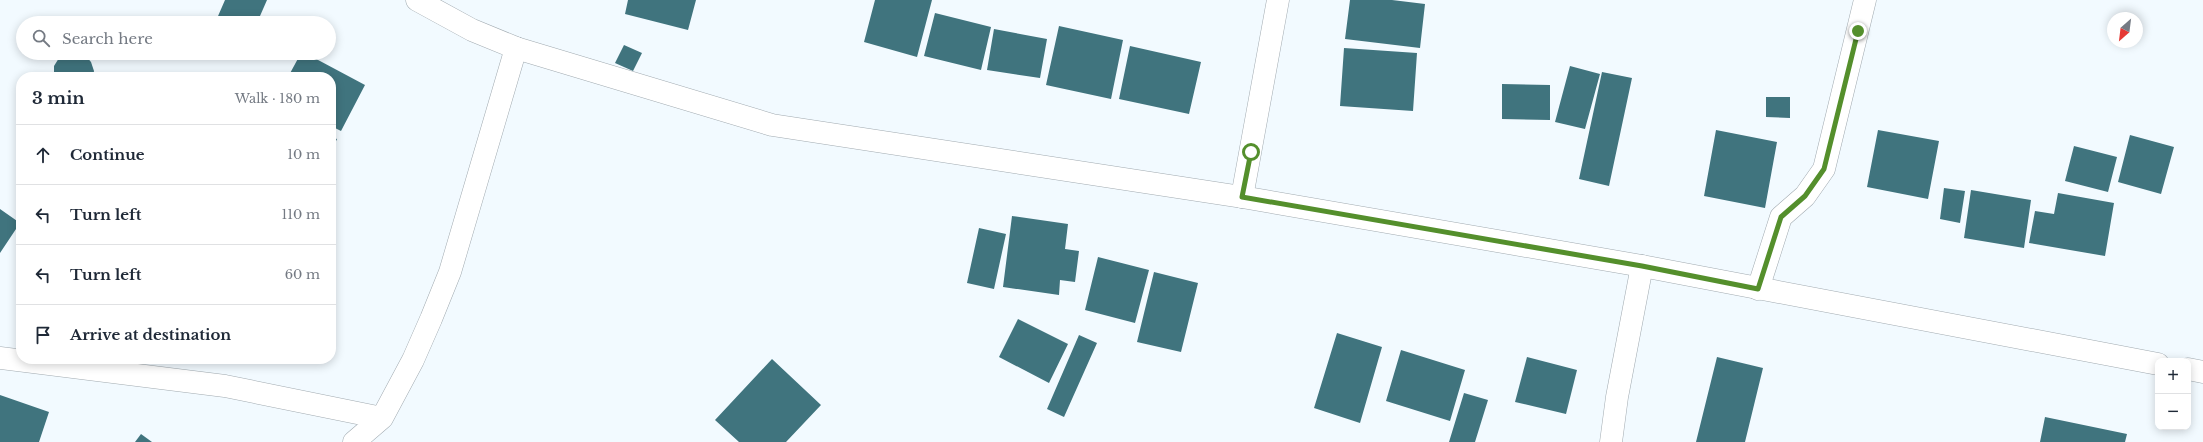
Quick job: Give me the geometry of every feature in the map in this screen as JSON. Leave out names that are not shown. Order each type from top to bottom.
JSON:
[{"type":"main road","points":[[417,0],[472,30],[516,48],[772,124],[1242,197],[1642,266],[2155,363]]},
{"type":"main road","points":[[1242,197],[1278,0]]},
{"type":"main road","points":[[1758,289],[1781,217],[1805,196],[1824,169],[1865,0]]},
{"type":"main road","points":[[354,442],[382,418],[413,360],[450,272],[516,48]]},
{"type":"main road","points":[[1611,442],[1617,397],[1642,266]]},
{"type":"main road","points":[[0,358],[16,360]]},
{"type":"main road","points":[[48,364],[225,386],[382,418]]},
{"type":"main road","points":[[2191,370],[2203,372]]},
{"type":"building","points":[[225,0],[267,0],[260,16],[218,16]]},
{"type":"building","points":[[628,0],[696,0],[688,30],[625,14]]},
{"type":"building","points":[[875,0],[932,0],[917,57],[864,42]]},
{"type":"building","points":[[1350,0],[1392,0],[1425,4],[1420,48],[1345,39]]},
{"type":"building","points":[[935,13],[991,27],[981,70],[924,56]]},
{"type":"building","points":[[1059,26],[1123,40],[1111,99],[1046,85]]},
{"type":"building","points":[[994,29],[1047,39],[1040,78],[987,70]]},
{"type":"building","points":[[624,45],[642,53],[633,71],[615,63]]},
{"type":"building","points":[[1130,46],[1201,62],[1189,114],[1119,99]]},
{"type":"building","points":[[1344,48],[1417,53],[1413,111],[1340,106]]},
{"type":"building","points":[[58,60],[89,60],[94,71],[54,72],[54,66]]},
{"type":"building","points":[[297,60],[318,60],[365,85],[341,131],[336,128],[336,72],[291,72]]},
{"type":"building","points":[[1570,66],[1600,74],[1585,129],[1555,122]]},
{"type":"building","points":[[1602,72],[1632,78],[1609,186],[1579,179]]},
{"type":"building","points":[[1502,84],[1550,85],[1550,120],[1502,119]]},
{"type":"building","points":[[1766,97],[1790,97],[1790,118],[1766,117]]},
{"type":"building","points":[[1716,130],[1777,142],[1765,208],[1704,196]]},
{"type":"building","points":[[1878,130],[1939,141],[1928,199],[1867,187]]},
{"type":"building","points":[[2130,135],[2174,147],[2161,194],[2118,182]]},
{"type":"building","points":[[2074,146],[2117,157],[2108,192],[2065,181]]},
{"type":"building","points":[[1944,188],[1965,191],[1960,223],[1940,219]]},
{"type":"building","points":[[1971,190],[2031,200],[2024,248],[1964,238]]},
{"type":"building","points":[[2058,193],[2114,203],[2105,256],[2029,243],[2035,211],[2054,214]]},
{"type":"building","points":[[0,209],[16,220],[16,229],[0,253]]},
{"type":"building","points":[[1012,216],[1068,224],[1065,249],[1079,251],[1075,282],[1060,280],[1059,295],[1003,287]]},
{"type":"building","points":[[979,228],[1006,234],[994,289],[967,283]]},
{"type":"building","points":[[1098,257],[1149,270],[1135,323],[1085,310]]},
{"type":"building","points":[[1154,272],[1198,283],[1181,352],[1137,342]]},
{"type":"building","points":[[1018,319],[1068,344],[1049,383],[999,357]]},
{"type":"building","points":[[1337,333],[1382,347],[1360,423],[1314,408]]},
{"type":"building","points":[[1079,335],[1097,343],[1064,417],[1047,409]]},
{"type":"building","points":[[1401,350],[1465,370],[1450,421],[1386,401]]},
{"type":"building","points":[[1527,357],[1577,370],[1566,414],[1515,402]]},
{"type":"building","points":[[1717,357],[1763,368],[1745,442],[1696,442]]},
{"type":"building","points":[[772,359],[821,405],[786,442],[739,442],[715,420]]},
{"type":"building","points":[[1464,393],[1488,400],[1475,442],[1449,442]]},
{"type":"building","points":[[0,395],[49,412],[39,442],[0,442]]},
{"type":"building","points":[[2045,417],[2127,434],[2125,442],[2040,442]]},
{"type":"building","points":[[141,434],[152,442],[135,442]]},
{"type":"route","points":[[1251,152],[1242,197],[1642,266],[1758,289],[1781,217],[1805,196],[1824,169],[1858,31]]}]
